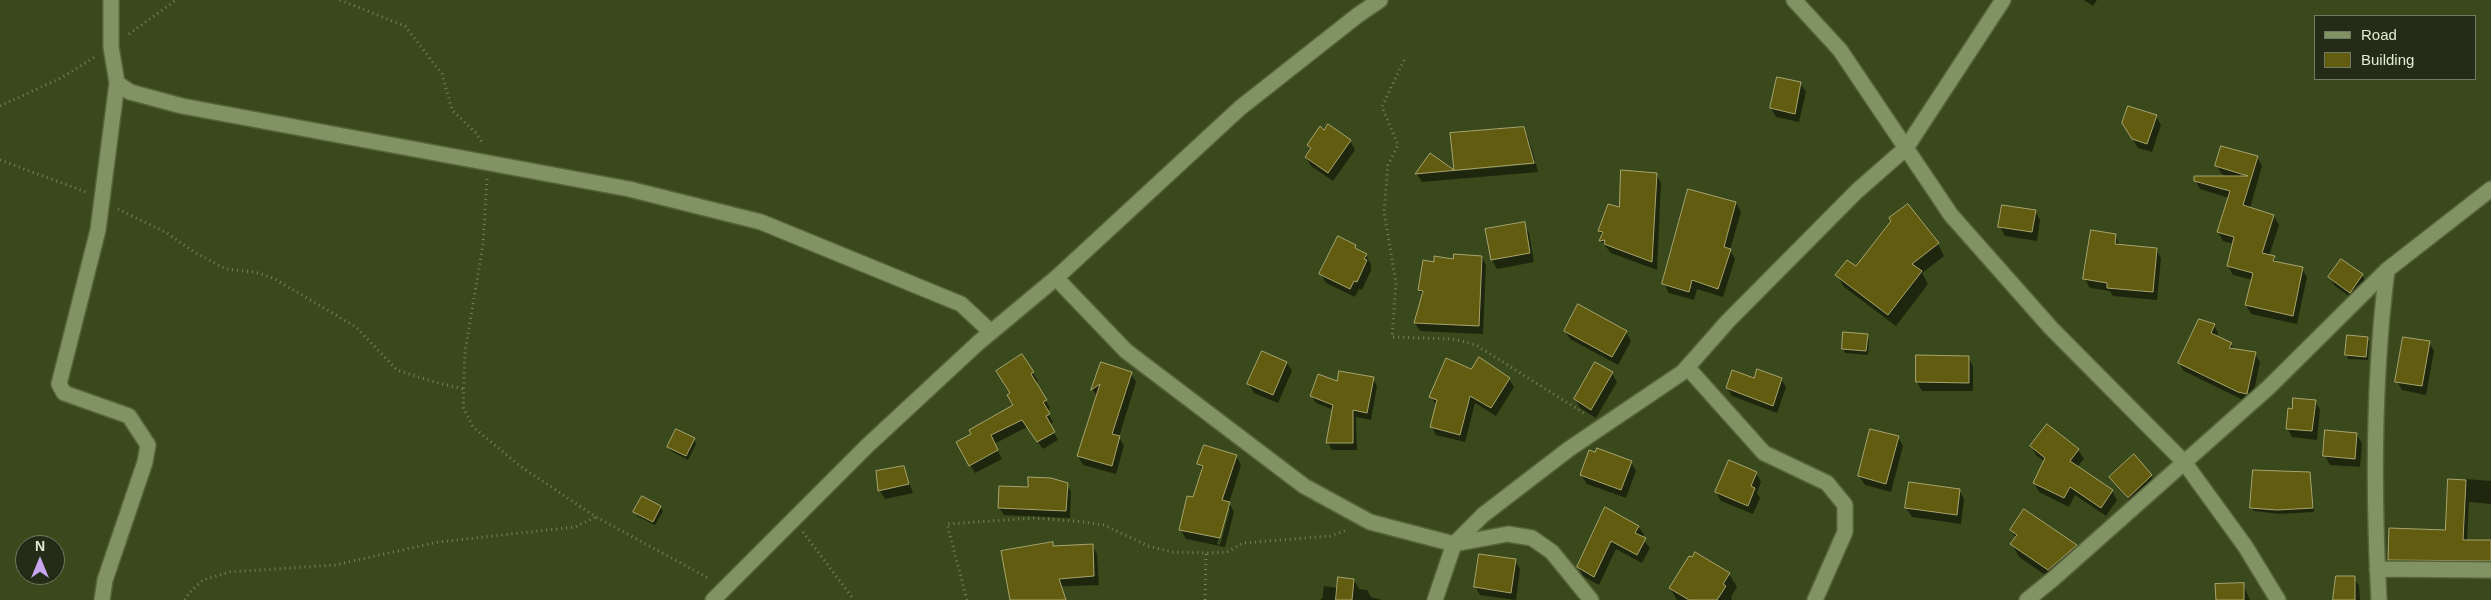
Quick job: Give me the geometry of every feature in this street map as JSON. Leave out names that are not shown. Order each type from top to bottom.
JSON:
[{"type":"street","points":[[102,600],[105,580],[145,462],[148,445],[129,416],[64,393],[60,384],[104,202],[117,83],[111,47],[111,0]]},
{"type":"street","points":[[713,600],[867,446],[991,332],[1056,278],[1240,108],[1358,15],[1380,0]]},
{"type":"street","points":[[1794,0],[1840,50],[1951,214],[2051,328],[2184,462],[2245,546],[2278,600]]},
{"type":"street","points":[[1435,600],[1454,544],[1483,515],[1515,488],[1657,390],[1687,367],[1728,321],[1857,190],[1906,148],[2003,0]]},
{"type":"street","points":[[117,83],[130,92],[182,106],[629,189],[762,222],[961,304],[991,332]]},
{"type":"street","points":[[2027,600],[2053,580],[2268,388],[2387,270],[2491,188]]},
{"type":"street","points":[[2378,600],[2374,430],[2380,323],[2387,270]]},
{"type":"street","points":[[1056,278],[1126,351],[1304,486],[1370,522],[1454,544],[1508,534],[1532,538],[1552,552],[1591,600]]},
{"type":"street","points":[[1687,367],[1764,453],[1827,482],[1845,505],[1845,532],[1815,600]]},
{"type":"street","points":[[2377,569],[2491,570]]},
{"type":"path","points":[[0,106],[60,78],[111,47],[176,0]]},
{"type":"path","points":[[340,0],[405,26],[442,74],[452,110],[476,133],[484,147],[488,163],[483,244],[465,352],[463,407],[473,427],[520,466],[596,517],[724,587]]},
{"type":"path","points":[[1404,60],[1382,107],[1398,145],[1388,165],[1384,212],[1396,283],[1392,336],[1453,339],[1476,345],[1603,426]]},
{"type":"path","points":[[0,160],[22,170],[58,181],[104,202],[167,233],[194,252],[226,269],[255,272],[273,278],[356,327],[397,370],[464,389]]},
{"type":"path","points":[[186,600],[189,592],[204,580],[230,572],[336,565],[438,542],[576,527],[596,517]]},
{"type":"path","points":[[967,600],[947,524],[1034,518],[1075,521],[1104,525],[1148,546],[1172,552],[1206,553],[1227,552],[1243,543],[1330,536],[1370,522]]},
{"type":"path","points":[[793,519],[854,600]]},
{"type":"path","points":[[1205,600],[1206,553]]},
{"type":"building","points":[[1777,77],[1801,82],[1795,114],[1770,108]]},
{"type":"building","points":[[2128,106],[2157,115],[2147,144],[2132,139],[2122,123]]},
{"type":"building","points":[[1328,124],[1351,140],[1328,173],[1305,157],[1311,148],[1307,145],[1320,126],[1324,130]]},
{"type":"building","points":[[1524,127],[1534,163],[1415,174],[1430,153],[1454,170],[1450,133]]},
{"type":"building","points":[[2221,146],[2258,156],[2243,205],[2274,215],[2262,253],[2275,256],[2273,261],[2303,267],[2293,316],[2245,305],[2253,273],[2227,266],[2234,237],[2217,232],[2230,191],[2194,181],[2194,176],[2248,176],[2215,166]]},
{"type":"building","points":[[1621,170],[1657,173],[1652,262],[1604,244],[1605,240],[1599,241],[1603,232],[1598,231],[1608,204],[1619,207]]},
{"type":"building","points":[[1688,189],[1736,202],[1724,247],[1731,249],[1718,289],[1692,280],[1689,292],[1662,284]]},
{"type":"building","points":[[1908,204],[1939,243],[1912,264],[1922,271],[1888,315],[1835,275],[1847,260],[1856,266],[1891,221],[1889,218]]},
{"type":"building","points":[[2002,205],[2036,210],[2032,232],[1998,227]]},
{"type":"building","points":[[1525,222],[1530,253],[1491,260],[1485,229]]},
{"type":"building","points":[[2091,230],[2116,234],[2115,244],[2157,248],[2153,292],[2107,288],[2107,283],[2083,279]]},
{"type":"building","points":[[1338,236],[1356,245],[1355,248],[1367,254],[1364,259],[1367,260],[1357,282],[1354,281],[1350,289],[1319,274]]},
{"type":"building","points":[[1454,254],[1482,256],[1479,326],[1414,323],[1423,291],[1418,290],[1423,260],[1434,262],[1434,256],[1453,259]]},
{"type":"building","points":[[2341,259],[2363,274],[2350,293],[2328,277]]},
{"type":"building","points":[[1578,304],[1627,331],[1612,357],[1564,331]]},
{"type":"building","points":[[2199,319],[2215,324],[2211,333],[2232,343],[2229,348],[2256,352],[2247,394],[2238,392],[2178,363]]},
{"type":"building","points":[[1843,332],[1868,334],[1866,351],[1842,349]]},
{"type":"building","points":[[2347,335],[2368,337],[2366,357],[2345,355]]},
{"type":"building","points":[[2403,337],[2430,341],[2422,386],[2395,382]]},
{"type":"building","points":[[1262,351],[1287,362],[1273,395],[1247,384]]},
{"type":"building","points":[[1022,354],[1034,372],[1031,374],[1047,400],[1043,402],[1050,414],[1046,416],[1055,432],[1037,442],[1022,420],[991,435],[998,450],[969,466],[956,442],[971,434],[969,430],[1013,405],[1007,395],[1010,393],[996,371]]},
{"type":"building","points":[[1916,355],[1969,356],[1969,383],[1916,382]]},
{"type":"building","points":[[1479,357],[1510,378],[1491,408],[1470,396],[1460,435],[1430,427],[1437,400],[1429,397],[1446,358],[1471,369]]},
{"type":"building","points":[[1101,362],[1132,372],[1112,434],[1120,436],[1112,466],[1077,456],[1100,384],[1091,390]]},
{"type":"building","points":[[1595,362],[1613,372],[1591,410],[1574,399]]},
{"type":"building","points":[[1757,369],[1782,378],[1773,406],[1726,388],[1732,370],[1754,378]]},
{"type":"building","points":[[1339,371],[1374,377],[1367,413],[1353,410],[1353,443],[1326,443],[1333,405],[1310,396],[1318,374],[1337,381]]},
{"type":"building","points":[[2293,398],[2316,400],[2312,431],[2286,429],[2288,408],[2292,409]]},
{"type":"building","points":[[2047,424],[2079,449],[2070,461],[2113,490],[2101,508],[2070,487],[2064,498],[2033,483],[2045,458],[2030,446]]},
{"type":"building","points":[[676,429],[695,438],[686,456],[667,447]]},
{"type":"building","points":[[1870,429],[1899,436],[1886,484],[1858,476]]},
{"type":"building","points":[[2325,430],[2357,433],[2355,459],[2323,456]]},
{"type":"building","points":[[1204,445],[1237,455],[1222,500],[1230,502],[1220,538],[1179,530],[1187,496],[1193,497],[1203,466],[1197,464]]},
{"type":"building","points":[[1597,448],[1632,461],[1621,490],[1580,475],[1589,450],[1595,452]]},
{"type":"building","points":[[2134,454],[2152,475],[2128,498],[2109,477]]},
{"type":"building","points":[[1729,460],[1757,472],[1751,486],[1755,488],[1748,506],[1715,492]]},
{"type":"building","points":[[904,466],[909,484],[878,491],[876,471]]},
{"type":"building","points":[[2253,470],[2310,472],[2313,508],[2277,510],[2250,508]]},
{"type":"building","points":[[1028,477],[1051,478],[1068,483],[1066,511],[998,508],[999,486],[1028,487]]},
{"type":"building","points":[[2448,479],[2466,480],[2463,540],[2491,540],[2491,561],[2388,560],[2389,528],[2445,530]]},
{"type":"building","points":[[1909,482],[1960,489],[1957,515],[1905,508]]},
{"type":"building","points":[[642,496],[661,506],[653,522],[633,512]]},
{"type":"building","points":[[1605,507],[1639,526],[1635,533],[1646,538],[1637,555],[1611,541],[1594,577],[1577,567]]},
{"type":"building","points":[[2024,509],[2077,545],[2048,570],[2010,544],[2017,535],[2010,530]]},
{"type":"building","points":[[1053,542],[1053,546],[1093,544],[1094,576],[1059,579],[1066,600],[1010,600],[1001,551]]},
{"type":"building","points":[[1695,552],[1730,573],[1723,584],[1726,586],[1717,600],[1689,600],[1669,588],[1689,556],[1692,557]]},
{"type":"building","points":[[1479,554],[1516,559],[1511,593],[1474,587]]},
{"type":"building","points":[[2336,576],[2355,576],[2355,600],[2333,600]]},
{"type":"building","points":[[1338,577],[1354,579],[1352,600],[1336,600]]},
{"type":"building","points":[[2244,583],[2244,600],[2216,600],[2215,584]]}]
